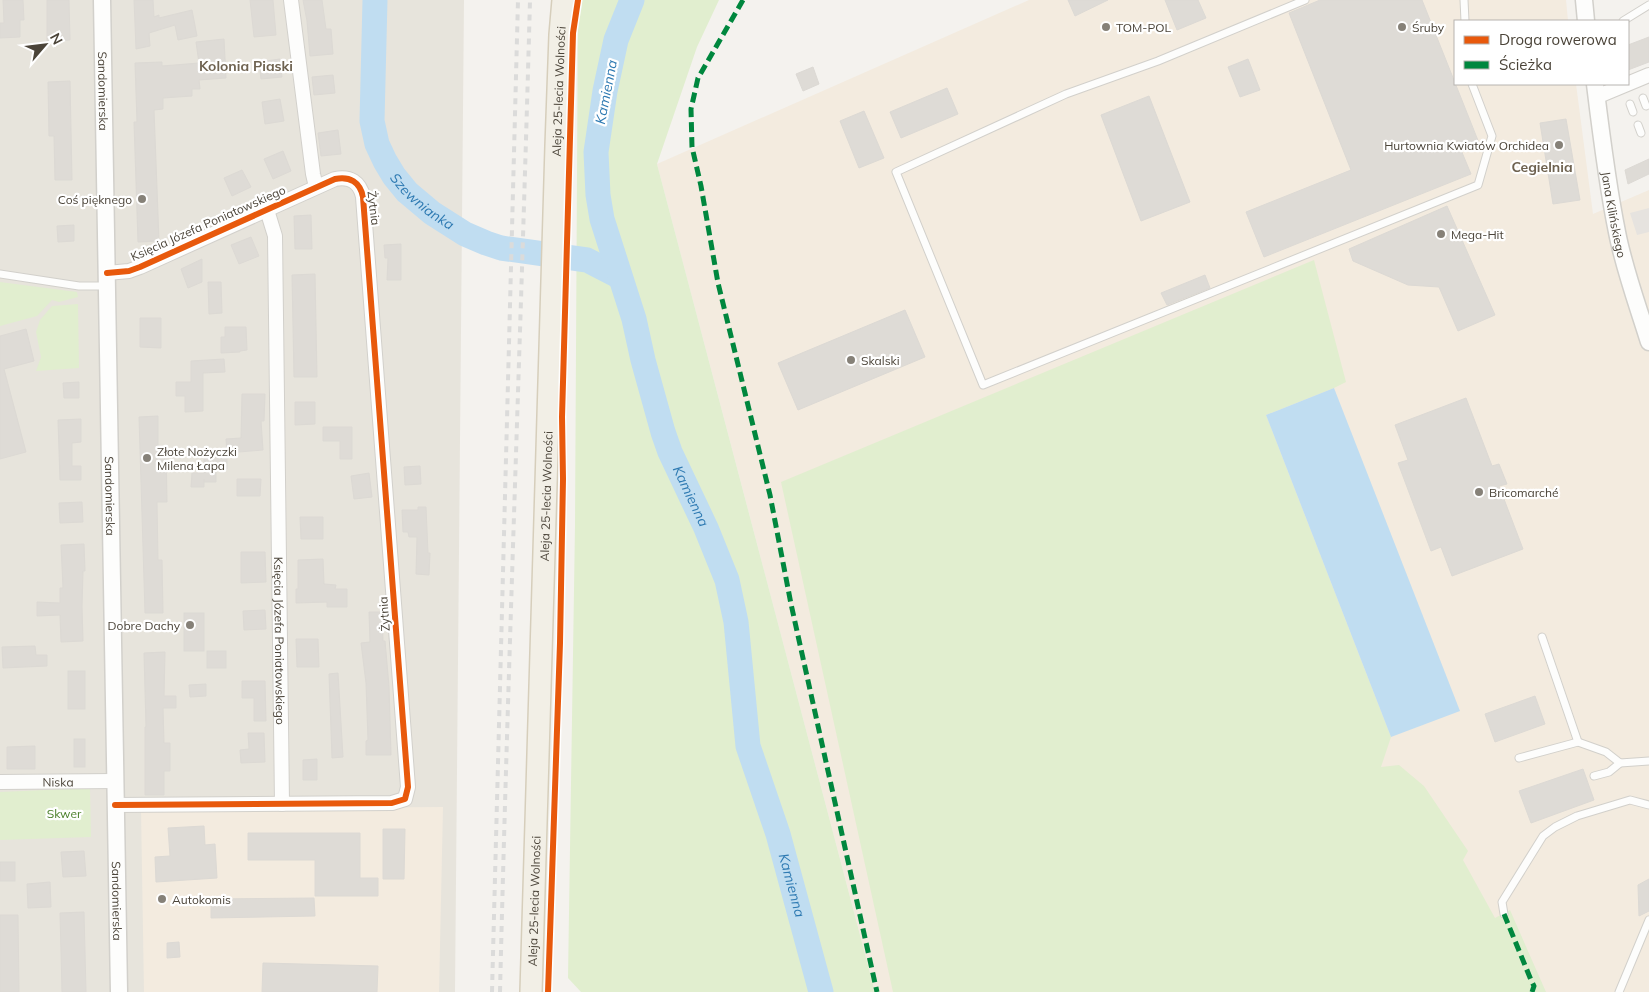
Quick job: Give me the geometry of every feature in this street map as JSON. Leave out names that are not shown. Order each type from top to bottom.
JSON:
[{"type":"main road","name":"Aleja 25-lecia Wolności","points":[[531,992],[560,35],[563,0]]},
{"type":"street","name":"Sandomierska","points":[[102,0],[118,992]]},
{"type":"street","points":[[290,0],[316,187]]},
{"type":"street","points":[[1584,0],[1586,20]]},
{"type":"street","points":[[1629,81],[1649,75]]},
{"type":"street","points":[[1595,90],[1613,85]]},
{"type":"street","name":"Jana Kilińskiego","points":[[1595,90],[1617,232],[1623,259],[1648,338]]},
{"type":"street","name":"Żytnia","points":[[115,805],[392,803],[404,798],[408,787],[363,197],[356,183],[348,178],[335,179],[316,187]]},
{"type":"street","name":"Księcia Józefa Poniatowskiego","points":[[107,279],[140,267],[316,187]]},
{"type":"street","name":"Księcia Józefa Poniatowskiego","points":[[267,210],[275,236],[282,804]]},
{"type":"street","name":"Niska","points":[[0,782],[115,780]]},
{"type":"lane","points":[[1305,0],[1158,61],[1066,94],[896,172],[982,385],[1478,186],[1492,136],[1472,85]]},
{"type":"lane","points":[[1464,0],[1465,20]]},
{"type":"lane","points":[[1625,20],[1649,5]]},
{"type":"lane","points":[[1643,98],[1646,106]]},
{"type":"lane","points":[[1630,104],[1633,112]]},
{"type":"lane","points":[[1638,125],[1641,133]]},
{"type":"lane","points":[[0,274],[78,286],[107,279]]},
{"type":"lane","points":[[1542,637],[1578,742]]},
{"type":"lane","points":[[1519,758],[1578,742],[1606,752],[1620,763]]},
{"type":"lane","points":[[1594,776],[1609,772],[1620,763],[1649,761]]},
{"type":"lane","points":[[1504,914],[1502,902],[1543,836],[1555,827],[1577,816],[1630,800],[1649,805]]},
{"type":"lane","points":[[1619,992],[1649,920]]},
{"type":"shaded area","points":[[0,0],[464,0],[455,992],[0,992]]},
{"type":"shaded area","points":[[1029,0],[1566,0],[1568,20],[1454,20],[1454,85],[1576,85],[1593,214],[1649,190],[1649,992],[875,992],[657,164]]},
{"type":"shaded area","points":[[1649,208],[1649,232],[1637,235],[1630,213]]},
{"type":"shaded area","points":[[443,807],[439,992],[144,992],[141,809]]},
{"type":"green space","points":[[578,0],[719,0],[697,47],[657,164],[875,992],[581,992],[568,978],[575,525]]},
{"type":"green space","points":[[1314,260],[1346,382],[1266,415],[1391,737],[1381,767],[1399,765],[1424,786],[1468,851],[1463,860],[1495,918],[1510,910],[1546,992],[893,992],[781,482]]},
{"type":"green space","points":[[0,282],[77,292],[78,297],[59,302],[52,300],[37,316],[0,326]]},
{"type":"green space","points":[[78,304],[79,368],[36,371],[41,357],[36,332],[40,320],[52,306]]},
{"type":"green space","name":"Skwer","points":[[90,788],[91,837],[0,840],[0,792]]},
{"type":"water","points":[[1334,388],[1460,711],[1391,737],[1266,415]]},
{"type":"building","points":[[3,0],[23,0],[24,20],[20,20],[20,37],[0,38],[0,23],[4,23]]},
{"type":"building","points":[[47,0],[69,0],[70,40],[47,41]]},
{"type":"building","points":[[134,0],[153,0],[154,17],[159,15],[159,18],[192,10],[197,36],[178,40],[175,25],[149,33],[150,46],[136,49]]},
{"type":"building","points":[[250,0],[273,0],[276,35],[254,37]]},
{"type":"building","points":[[303,0],[322,0],[326,29],[331,29],[333,54],[310,56]]},
{"type":"building","points":[[1068,0],[1108,0],[1075,16]]},
{"type":"building","points":[[1165,0],[1198,0],[1206,18],[1177,30]]},
{"type":"building","points":[[1320,0],[1422,0],[1454,80],[1454,85],[1456,85],[1479,143],[1461,150],[1471,174],[1264,257],[1246,212],[1351,170],[1289,13]]},
{"type":"building","points":[[1649,37],[1649,62],[1629,70],[1629,45]]},
{"type":"building","points":[[224,39],[226,78],[199,80],[200,89],[192,89],[192,96],[163,98],[163,109],[154,110],[159,241],[138,242],[134,122],[137,122],[135,63],[162,62],[162,66],[199,63],[196,42]]},
{"type":"building","points":[[280,59],[282,77],[261,79],[259,62]]},
{"type":"building","points":[[1248,59],[1260,90],[1240,97],[1228,67]]},
{"type":"building","points":[[813,67],[819,84],[803,91],[796,74]]},
{"type":"building","points":[[333,75],[335,93],[314,95],[312,77]]},
{"type":"building","points":[[70,81],[72,180],[55,180],[54,136],[49,136],[48,82]]},
{"type":"building","points":[[947,88],[958,114],[901,138],[890,112]]},
{"type":"building","points":[[1149,96],[1190,202],[1141,221],[1101,115]]},
{"type":"building","points":[[280,99],[284,121],[265,124],[262,102]]},
{"type":"building","points":[[864,111],[884,158],[859,168],[840,121]]},
{"type":"building","points":[[1566,119],[1580,200],[1553,204],[1540,123]]},
{"type":"building","points":[[338,130],[341,154],[321,156],[318,133]]},
{"type":"building","points":[[283,151],[291,171],[273,179],[264,159]]},
{"type":"building","points":[[1649,159],[1649,174],[1628,184],[1625,170]]},
{"type":"building","points":[[242,170],[251,187],[232,196],[224,178]]},
{"type":"building","points":[[1447,206],[1495,315],[1458,331],[1439,287],[1408,285],[1353,261],[1349,249]]},
{"type":"building","points":[[311,215],[312,249],[295,249],[294,216]]},
{"type":"building","points":[[74,225],[74,241],[58,242],[57,226]]},
{"type":"building","points":[[251,237],[259,256],[239,264],[231,245]]},
{"type":"building","points":[[401,244],[401,280],[387,280],[388,258],[385,258],[384,245]]},
{"type":"building","points":[[202,259],[202,282],[188,288],[181,269]]},
{"type":"building","points":[[315,274],[317,377],[294,377],[292,275]]},
{"type":"building","points":[[1205,275],[1210,288],[1167,305],[1161,293]]},
{"type":"building","points":[[208,282],[221,282],[222,313],[209,314]]},
{"type":"building","name":"Skalski","points":[[905,310],[925,357],[798,410],[778,363]]},
{"type":"building","points":[[140,318],[161,318],[161,348],[140,347]]},
{"type":"building","points":[[225,327],[246,327],[247,350],[221,353],[221,337],[225,337]]},
{"type":"building","points":[[26,329],[34,361],[4,369],[26,452],[0,459],[0,336]]},
{"type":"building","points":[[224,359],[225,372],[203,373],[203,411],[185,412],[185,396],[176,396],[176,382],[191,382],[191,361]]},
{"type":"building","points":[[79,382],[79,398],[64,398],[63,383]]},
{"type":"building","points":[[242,394],[265,394],[264,421],[261,421],[263,450],[227,453],[226,439],[241,438]]},
{"type":"building","points":[[1466,398],[1492,466],[1499,464],[1507,484],[1499,486],[1523,549],[1452,576],[1441,547],[1431,551],[1398,463],[1408,460],[1395,425]]},
{"type":"building","points":[[295,402],[315,402],[315,424],[295,425]]},
{"type":"building","points":[[158,416],[158,449],[166,448],[167,502],[157,502],[158,560],[162,560],[163,613],[145,613],[139,417]]},
{"type":"building","points":[[81,419],[81,442],[72,443],[72,466],[81,466],[81,480],[60,480],[58,420]]},
{"type":"building","points":[[323,427],[352,427],[352,459],[340,459],[340,441],[323,441]]},
{"type":"building","points":[[204,454],[227,454],[227,469],[216,469],[216,482],[204,482],[204,487],[191,487],[192,473],[204,473]]},
{"type":"building","points":[[420,466],[421,484],[405,485],[404,467]]},
{"type":"building","points":[[369,473],[372,497],[354,499],[351,476]]},
{"type":"building","points":[[237,479],[261,479],[260,496],[237,496]]},
{"type":"building","points":[[82,502],[83,522],[60,523],[59,503]]},
{"type":"building","points":[[418,507],[426,507],[428,553],[430,553],[429,575],[416,574],[417,537],[409,537],[408,532],[403,532],[402,510],[418,510]]},
{"type":"building","points":[[300,517],[323,517],[323,539],[301,539]]},
{"type":"building","points":[[84,544],[83,641],[61,642],[60,615],[37,616],[37,602],[60,603],[60,588],[63,588],[61,545]]},
{"type":"building","points":[[241,552],[265,552],[266,582],[241,583]]},
{"type":"building","points":[[323,559],[324,584],[336,585],[335,589],[347,589],[347,607],[327,607],[327,602],[296,603],[298,560]]},
{"type":"building","points":[[265,610],[266,629],[244,630],[243,611]]},
{"type":"building","points":[[369,612],[382,612],[383,641],[385,641],[389,686],[391,755],[366,755],[366,741],[368,740],[366,683],[361,643],[370,642]]},
{"type":"building","points":[[184,613],[204,613],[204,651],[184,651]]},
{"type":"building","points":[[296,639],[318,639],[319,667],[297,667]]},
{"type":"building","points":[[35,646],[36,655],[47,655],[47,666],[3,668],[2,647]]},
{"type":"building","points":[[207,651],[226,651],[226,668],[207,668]]},
{"type":"building","points":[[165,652],[164,696],[176,696],[176,708],[163,708],[164,743],[170,743],[170,771],[164,771],[164,795],[145,795],[144,653]]},
{"type":"building","points":[[68,671],[85,671],[85,709],[68,709]]},
{"type":"building","points":[[338,673],[343,757],[332,758],[329,674]]},
{"type":"building","points":[[242,681],[265,681],[266,721],[254,721],[254,698],[242,698]]},
{"type":"building","points":[[206,684],[206,696],[190,697],[189,685]]},
{"type":"building","points":[[1535,696],[1545,724],[1495,742],[1485,714]]},
{"type":"building","points":[[248,733],[264,733],[265,762],[241,763],[240,750],[249,749]]},
{"type":"building","points":[[74,739],[85,739],[85,767],[74,767]]},
{"type":"building","points":[[35,746],[35,769],[7,769],[7,747]]},
{"type":"building","points":[[317,759],[317,780],[303,780],[303,760]]},
{"type":"building","points":[[1583,769],[1594,800],[1531,823],[1519,791]]},
{"type":"building","points":[[204,826],[205,845],[215,844],[217,878],[156,882],[155,857],[170,856],[168,828]]},
{"type":"building","points":[[383,829],[405,829],[404,879],[383,879]]},
{"type":"building","points":[[248,833],[360,833],[360,878],[378,878],[378,896],[315,896],[315,860],[248,860]]},
{"type":"building","points":[[84,851],[86,876],[63,877],[61,852]]},
{"type":"building","points":[[0,862],[15,862],[15,881],[0,881]]},
{"type":"building","points":[[1649,879],[1649,911],[1639,916],[1638,885]]},
{"type":"building","points":[[50,882],[51,907],[28,908],[27,884]]},
{"type":"building","points":[[314,898],[315,916],[211,918],[211,899]]},
{"type":"building","points":[[84,912],[86,992],[62,992],[60,913]]},
{"type":"building","points":[[0,915],[18,915],[19,992],[0,992]]},
{"type":"building","points":[[179,942],[180,957],[167,958],[167,943]]},
{"type":"building","points":[[263,963],[378,966],[377,992],[262,992]]},
{"type":"waterway","name":"Szewnianka","points":[[375,0],[372,121],[377,144],[385,161],[407,192],[432,213],[465,234],[486,243],[501,248],[587,260],[620,277]]},
{"type":"waterway","name":"Kamienna","points":[[632,0],[616,40],[605,91],[596,152],[598,195],[602,219],[634,319],[663,432],[670,452],[706,528],[727,580],[736,622],[748,746],[778,834],[821,992]]},
{"type":"railway","points":[[492,992],[518,0]]},
{"type":"railway","points":[[500,992],[530,0]]},
{"type":"marked path","points":[[743,0],[698,78],[691,109],[692,147],[701,186],[718,283],[770,495],[791,604],[877,992]]},
{"type":"marked path","points":[[1504,914],[1534,986],[1532,992]]},
{"type":"cycle path","points":[[548,992],[560,643],[563,479],[562,417],[573,33],[578,0]]},
{"type":"cycle path","points":[[107,273],[129,271],[140,267],[335,179],[350,179],[357,184],[362,192],[408,787],[405,799],[392,803],[115,805]]},
{"type":"place","name":"TOM-POL","points":[[1106,27]]},
{"type":"place","name":"Śruby","points":[[1402,27]]},
{"type":"place","name":"Hurtownia Kwiatów Orchidea","points":[[1559,145]]},
{"type":"place","name":"Coś pięknego","points":[[142,199]]},
{"type":"place","name":"Mega-Hit","points":[[1441,234]]},
{"type":"place","name":"Skalski","points":[[851,360]]},
{"type":"place","name":"Złote Nożyczki Milena Łapa","points":[[147,458]]},
{"type":"place","name":"Bricomarché","points":[[1479,492]]},
{"type":"place","name":"Dobre Dachy","points":[[190,625]]},
{"type":"place","name":"Autokomis","points":[[162,899]]},
{"type":"district","name":"Kolonia Piaski","points":[[246,66]]},
{"type":"district","name":"Cegielnia","points":[[1542,167]]}]
